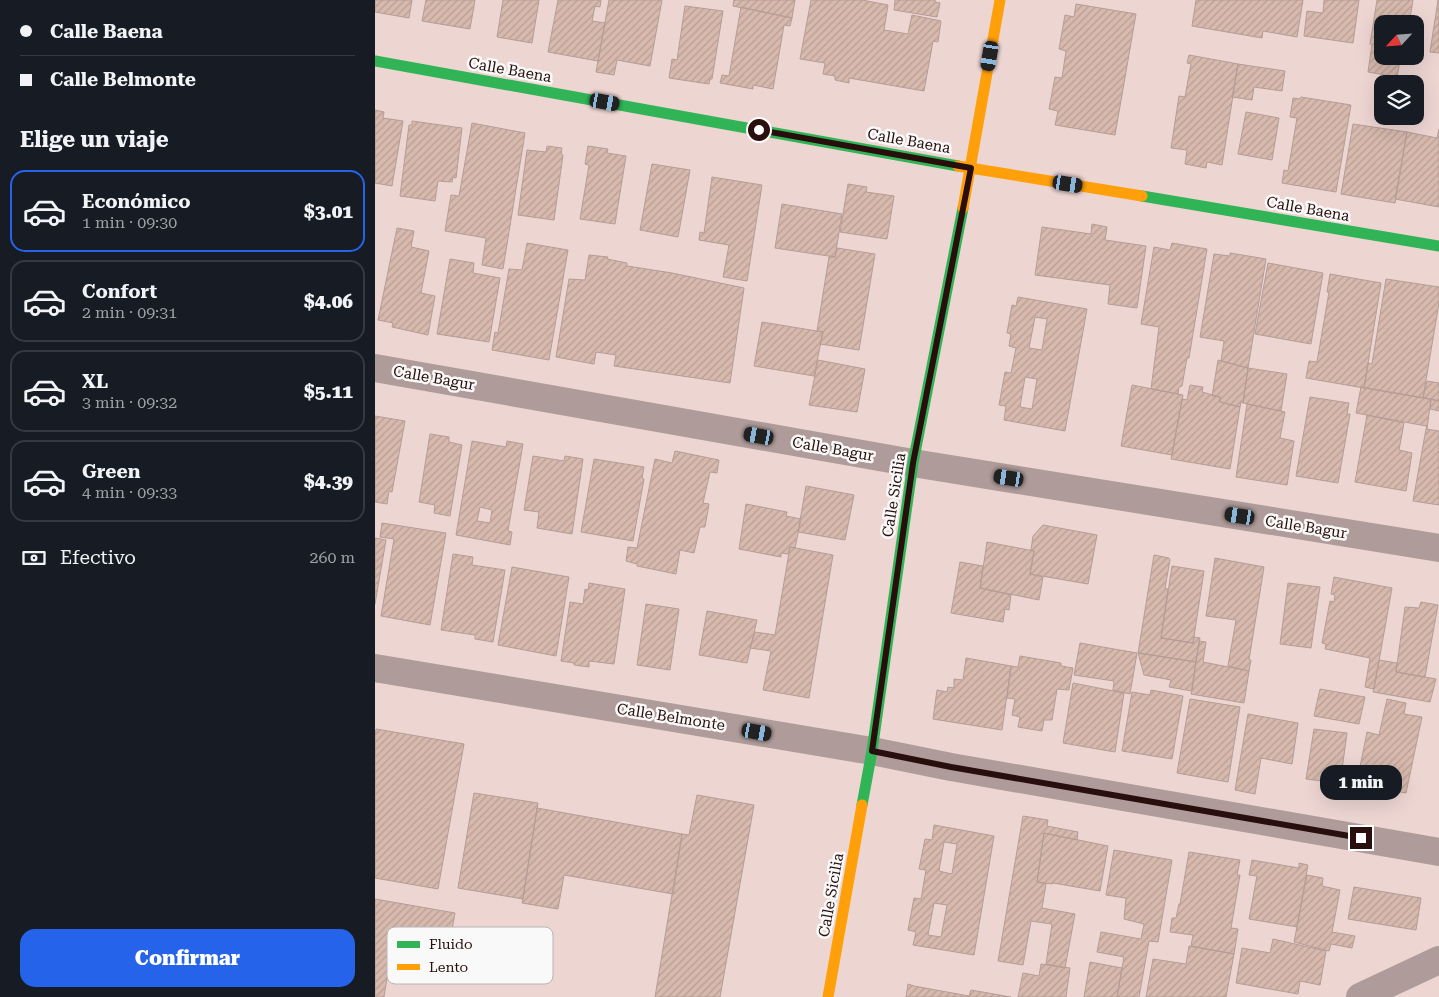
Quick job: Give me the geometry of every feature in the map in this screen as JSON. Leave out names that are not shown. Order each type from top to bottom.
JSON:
[{"type":"street","name":"Calle Sicilia","points":[[828,997],[872,751],[913,463],[971,168],[1000,0]]},
{"type":"street","name":"Calle Baena","points":[[375,61],[971,168],[1439,246]]},
{"type":"street","name":"Calle Bagur","points":[[375,368],[913,463],[1439,548]]},
{"type":"street","name":"Calle Belmonte","points":[[375,668],[872,751],[951,767],[1439,852]]},
{"type":"street","points":[[1359,997],[1439,960]]},
{"type":"building","points":[[375,0],[412,0],[409,18],[375,12]]},
{"type":"building","points":[[426,0],[475,0],[470,29],[422,21]]},
{"type":"building","points":[[503,0],[539,0],[532,43],[497,37]]},
{"type":"building","points":[[558,0],[601,0],[600,7],[595,6],[592,21],[605,23],[598,61],[548,52]]},
{"type":"building","points":[[609,0],[662,0],[650,66],[617,60],[614,75],[596,72]]},
{"type":"building","points":[[734,0],[795,0],[792,18],[733,6]]},
{"type":"building","points":[[811,0],[862,0],[888,5],[884,30],[908,34],[912,15],[941,21],[938,42],[933,41],[924,91],[849,78],[849,83],[835,80],[835,76],[823,74],[825,63],[800,59]]},
{"type":"building","points":[[895,0],[935,0],[935,2],[940,3],[937,17],[894,10]]},
{"type":"building","points":[[1196,0],[1303,0],[1297,37],[1263,31],[1262,38],[1192,26]]},
{"type":"building","points":[[1324,0],[1359,0],[1353,43],[1304,36],[1307,11],[1323,13]]},
{"type":"building","points":[[1377,0],[1413,0],[1410,15],[1375,15]]},
{"type":"building","points":[[1439,0],[1439,53],[1430,52]]},
{"type":"building","points":[[1076,4],[1136,14],[1115,135],[1055,125],[1058,111],[1049,109],[1055,77],[1062,78],[1066,51],[1059,49],[1065,15],[1074,17]]},
{"type":"building","points":[[685,6],[723,11],[712,79],[710,79],[709,84],[669,78],[672,59],[677,60]]},
{"type":"building","points":[[741,7],[792,18],[790,26],[784,25],[773,89],[753,85],[753,89],[720,83],[722,75],[729,76]]},
{"type":"building","points":[[1374,19],[1374,65],[1399,65],[1397,75],[1368,72],[1372,45],[1370,44]]},
{"type":"building","points":[[1189,55],[1238,64],[1222,165],[1207,162],[1206,168],[1185,164],[1187,150],[1171,148],[1179,96],[1185,97],[1191,64],[1187,63]]},
{"type":"building","points":[[1238,64],[1285,71],[1282,91],[1254,87],[1252,100],[1232,97]]},
{"type":"building","points":[[1301,97],[1351,105],[1336,192],[1282,183],[1284,170],[1288,171],[1297,118],[1290,117],[1293,98],[1300,99]]},
{"type":"building","points":[[375,110],[384,112],[383,118],[403,121],[392,186],[375,183]]},
{"type":"building","points":[[1246,112],[1279,118],[1272,160],[1238,154]]},
{"type":"building","points":[[412,121],[462,128],[456,178],[453,177],[452,182],[438,181],[435,201],[400,196],[409,125],[412,125]]},
{"type":"building","points":[[472,123],[525,133],[503,269],[482,265],[486,238],[445,231],[451,195],[459,196]]},
{"type":"building","points":[[1353,124],[1407,132],[1395,203],[1341,194]]},
{"type":"building","points":[[1439,129],[1439,207],[1395,199],[1407,132],[1437,138]]},
{"type":"building","points":[[547,146],[562,148],[561,154],[563,155],[554,220],[518,215],[527,150],[546,152]]},
{"type":"building","points":[[588,146],[608,149],[607,153],[626,156],[615,224],[580,219],[589,165],[585,164]]},
{"type":"building","points":[[652,164],[690,170],[678,237],[640,230]]},
{"type":"building","points":[[712,177],[762,185],[747,281],[723,277],[729,245],[699,240],[700,232],[704,233]]},
{"type":"building","points":[[848,184],[867,187],[866,192],[894,196],[887,239],[840,232]]},
{"type":"building","points":[[782,204],[842,214],[835,257],[775,248]]},
{"type":"building","points":[[1092,224],[1107,227],[1105,240],[1146,246],[1137,308],[1108,304],[1110,285],[1035,275],[1042,227],[1091,234]]},
{"type":"building","points":[[397,228],[414,231],[411,247],[429,251],[421,293],[435,296],[428,335],[392,327],[393,323],[378,320]]},
{"type":"building","points":[[527,243],[568,250],[549,360],[492,350],[495,332],[498,333],[509,269],[522,270]]},
{"type":"building","points":[[1172,243],[1207,249],[1189,358],[1187,358],[1182,386],[1179,387],[1178,394],[1151,389],[1159,327],[1141,324],[1154,247],[1170,250]]},
{"type":"building","points":[[837,248],[875,254],[859,350],[820,344],[823,332],[817,331],[829,257],[835,257]]},
{"type":"building","points":[[1230,253],[1266,259],[1248,368],[1221,361],[1224,341],[1200,337],[1214,254],[1230,256]]},
{"type":"building","points":[[589,255],[608,257],[607,259],[627,263],[627,266],[744,288],[730,383],[614,366],[616,355],[596,352],[594,364],[556,357],[569,279],[585,280]]},
{"type":"building","points":[[450,259],[474,263],[473,273],[500,278],[489,342],[437,334]]},
{"type":"building","points":[[1268,263],[1323,273],[1311,344],[1255,334]]},
{"type":"building","points":[[1330,274],[1381,283],[1364,388],[1306,378],[1309,361],[1317,362],[1329,292],[1327,292]]},
{"type":"building","points":[[1386,279],[1439,287],[1439,303],[1423,398],[1364,388],[1368,363],[1372,364]]},
{"type":"building","points":[[1018,297],[1087,309],[1065,431],[1004,420],[1006,406],[999,405],[1005,372],[1011,373],[1016,348],[1009,346],[1011,334],[1007,333],[1012,305],[1016,306]],"holes":[[[1035,317],[1047,319],[1042,350],[1029,348]],[[1025,377],[1037,379],[1032,409],[1020,407]]]},
{"type":"building","points":[[762,322],[823,332],[814,376],[754,366]]},
{"type":"building","points":[[818,360],[865,369],[857,412],[809,405]]},
{"type":"building","points":[[1218,360],[1248,368],[1243,403],[1241,402],[1240,407],[1220,402],[1220,397],[1212,396]]},
{"type":"building","points":[[1248,368],[1287,374],[1281,411],[1243,403]]},
{"type":"building","points":[[1427,381],[1439,383],[1439,401],[1423,398]]},
{"type":"building","points":[[1132,385],[1183,395],[1172,455],[1121,446]]},
{"type":"building","points":[[1190,385],[1203,387],[1202,392],[1220,397],[1220,402],[1240,407],[1230,469],[1171,459],[1182,399],[1187,400]]},
{"type":"building","points":[[1361,387],[1431,399],[1427,429],[1426,426],[1356,413]]},
{"type":"building","points":[[1310,397],[1349,403],[1347,414],[1350,414],[1338,483],[1296,476]]},
{"type":"building","points":[[1431,399],[1439,401],[1439,411],[1430,409]]},
{"type":"building","points":[[1247,404],[1285,412],[1280,438],[1294,441],[1287,485],[1236,477]]},
{"type":"building","points":[[1367,415],[1404,423],[1399,450],[1412,453],[1406,491],[1355,482]]},
{"type":"building","points":[[375,416],[405,421],[392,492],[389,491],[387,504],[375,502]]},
{"type":"building","points":[[1426,429],[1439,431],[1439,505],[1413,501]]},
{"type":"building","points":[[430,434],[449,437],[449,442],[462,445],[450,516],[434,513],[435,505],[419,502]]},
{"type":"building","points":[[472,441],[506,447],[507,441],[523,444],[508,531],[512,532],[510,545],[456,535]],"holes":[[[480,507],[492,510],[490,523],[477,521]]]},
{"type":"building","points":[[675,451],[719,460],[717,473],[710,472],[703,503],[709,504],[705,527],[700,527],[694,553],[680,550],[676,574],[637,566],[637,564],[626,561],[628,547],[637,548],[655,459],[672,463]]},
{"type":"building","points":[[533,456],[564,461],[565,456],[583,459],[572,534],[537,528],[539,512],[524,510]]},
{"type":"building","points":[[594,459],[644,467],[642,478],[644,479],[633,541],[581,532]]},
{"type":"building","points":[[806,486],[854,495],[845,540],[798,532]]},
{"type":"building","points":[[746,504],[787,512],[786,516],[801,519],[795,548],[790,547],[788,554],[781,553],[781,557],[739,549]]},
{"type":"building","points":[[382,523],[446,533],[430,625],[381,616],[394,539],[380,537]]},
{"type":"building","points":[[1043,525],[1097,535],[1088,584],[1030,574],[1034,551],[1031,550],[1033,536]]},
{"type":"building","points":[[375,538],[386,540],[375,604]]},
{"type":"building","points":[[987,542],[1034,551],[1030,574],[1043,577],[1039,600],[980,588]]},
{"type":"building","points":[[790,547],[833,555],[809,698],[763,690],[771,651],[750,648],[755,632],[775,635]]},
{"type":"building","points":[[453,554],[473,557],[472,565],[505,570],[493,642],[475,639],[475,635],[441,630]]},
{"type":"building","points":[[1154,555],[1169,558],[1170,560],[1165,588],[1168,589],[1161,638],[1193,643],[1194,637],[1200,638],[1196,662],[1138,653]]},
{"type":"building","points":[[1215,558],[1264,567],[1249,660],[1251,660],[1249,671],[1228,666],[1236,620],[1206,616]]},
{"type":"building","points":[[960,562],[983,566],[980,588],[1011,595],[1009,610],[1005,609],[1003,622],[951,613]]},
{"type":"building","points":[[1172,566],[1204,571],[1193,643],[1161,638]]},
{"type":"building","points":[[512,567],[569,577],[556,656],[498,645]]},
{"type":"building","points":[[1334,577],[1392,588],[1374,689],[1365,687],[1370,658],[1325,649],[1326,644],[1322,643],[1330,601],[1334,602],[1335,595],[1331,594]]},
{"type":"building","points":[[589,583],[625,589],[614,664],[589,661],[589,667],[561,661],[570,602],[583,604],[585,589],[588,590]]},
{"type":"building","points":[[1288,583],[1320,587],[1311,648],[1280,644]]},
{"type":"building","points":[[1421,602],[1438,605],[1425,677],[1396,672],[1405,607],[1419,608]]},
{"type":"building","points":[[646,604],[679,609],[670,670],[637,665]]},
{"type":"building","points":[[707,611],[757,620],[747,663],[699,655]]},
{"type":"building","points":[[1199,641],[1206,642],[1203,662],[1249,671],[1244,703],[1191,694]]},
{"type":"building","points":[[1080,643],[1137,653],[1130,694],[1113,690],[1114,681],[1074,675]]},
{"type":"building","points":[[1138,653],[1196,662],[1192,691],[1169,687],[1171,680],[1144,675]]},
{"type":"building","points":[[1020,656],[1061,663],[1061,666],[1073,668],[1069,690],[1057,689],[1052,720],[1044,720],[1042,731],[1018,727],[1020,717],[1012,715],[1015,699],[1007,698],[1011,666],[1018,667]]},
{"type":"building","points":[[966,658],[1011,666],[1002,730],[933,719],[937,690],[947,692],[948,687],[954,688],[954,679],[963,680]]},
{"type":"building","points":[[1379,660],[1397,663],[1396,672],[1436,679],[1430,702],[1373,692]]},
{"type":"building","points":[[1073,683],[1124,693],[1115,752],[1063,743]]},
{"type":"building","points":[[1320,689],[1365,697],[1359,724],[1314,716]]},
{"type":"building","points":[[1151,690],[1183,696],[1172,759],[1122,751],[1132,692],[1150,695]]},
{"type":"building","points":[[1190,699],[1240,707],[1228,782],[1177,773]]},
{"type":"building","points":[[1387,699],[1406,703],[1404,714],[1422,717],[1406,793],[1389,790],[1389,787],[1357,782],[1367,732],[1379,735]]},
{"type":"building","points":[[1248,714],[1298,723],[1292,764],[1261,758],[1255,794],[1235,790]]},
{"type":"building","points":[[376,729],[464,744],[438,889],[375,878]]},
{"type":"building","points":[[1314,729],[1347,733],[1341,777],[1331,776],[1330,782],[1306,779]]},
{"type":"building","points":[[474,793],[538,803],[523,899],[458,888]]},
{"type":"building","points":[[697,795],[754,805],[720,997],[655,997],[682,834],[689,835]]},
{"type":"building","points":[[537,808],[682,834],[673,894],[564,875],[558,909],[522,903]]},
{"type":"building","points":[[1023,816],[1048,820],[1047,826],[1078,832],[1077,840],[1044,833],[1037,882],[1046,884],[1042,908],[1075,914],[1065,968],[1046,964],[1052,924],[1031,921],[1023,965],[998,961]]},
{"type":"building","points":[[934,825],[994,836],[974,955],[913,945],[916,932],[908,930],[914,898],[921,899],[926,870],[919,869],[925,839],[932,840]],"holes":[[[944,842],[957,844],[952,874],[939,871]],[[934,903],[947,905],[941,937],[928,935]]]},
{"type":"building","points":[[1044,833],[1108,846],[1100,891],[1037,882]]},
{"type":"building","points":[[1114,850],[1172,860],[1158,942],[1149,941],[1139,997],[1117,997],[1124,957],[1097,952],[1101,932],[1141,939],[1144,924],[1124,919],[1126,898],[1106,895]]},
{"type":"building","points":[[1189,852],[1240,860],[1237,875],[1240,875],[1231,928],[1238,929],[1234,954],[1191,946],[1193,935],[1170,932],[1172,918],[1176,918],[1180,904]]},
{"type":"building","points":[[1252,860],[1299,868],[1299,863],[1308,865],[1297,927],[1249,919],[1257,876],[1249,875]]},
{"type":"building","points":[[1307,875],[1323,878],[1322,886],[1340,890],[1332,932],[1355,936],[1352,948],[1331,944],[1329,951],[1294,942]]},
{"type":"building","points":[[1354,887],[1421,898],[1416,930],[1348,919]]},
{"type":"building","points":[[375,899],[455,913],[452,927],[387,927],[387,978],[384,997],[375,997]]},
{"type":"building","points":[[1273,939],[1326,951],[1320,985],[1300,981],[1298,994],[1236,983],[1242,948],[1270,953]]},
{"type":"building","points":[[1189,946],[1234,954],[1226,997],[1146,997],[1153,959],[1186,964]]},
{"type":"building","points":[[1090,962],[1122,968],[1117,997],[1084,997]]},
{"type":"building","points":[[1041,964],[1070,968],[1066,997],[1018,997],[1023,973],[1039,976]]},
{"type":"building","points":[[908,984],[969,996],[971,990],[1011,997],[906,997]]},
{"type":"traffic: fast","points":[[375,61],[958,166]]},
{"type":"traffic: fast","points":[[1142,196],[1439,246]]},
{"type":"traffic: fast","points":[[862,805],[872,751],[913,463],[963,208]]},
{"type":"traffic: slow","points":[[963,208],[1000,0]]},
{"type":"traffic: slow","points":[[958,166],[1142,196]]},
{"type":"traffic: slow","points":[[828,997],[862,805]]},
{"type":"route","points":[[759,130],[971,168],[913,463],[872,751],[951,767],[1361,838]]}]
